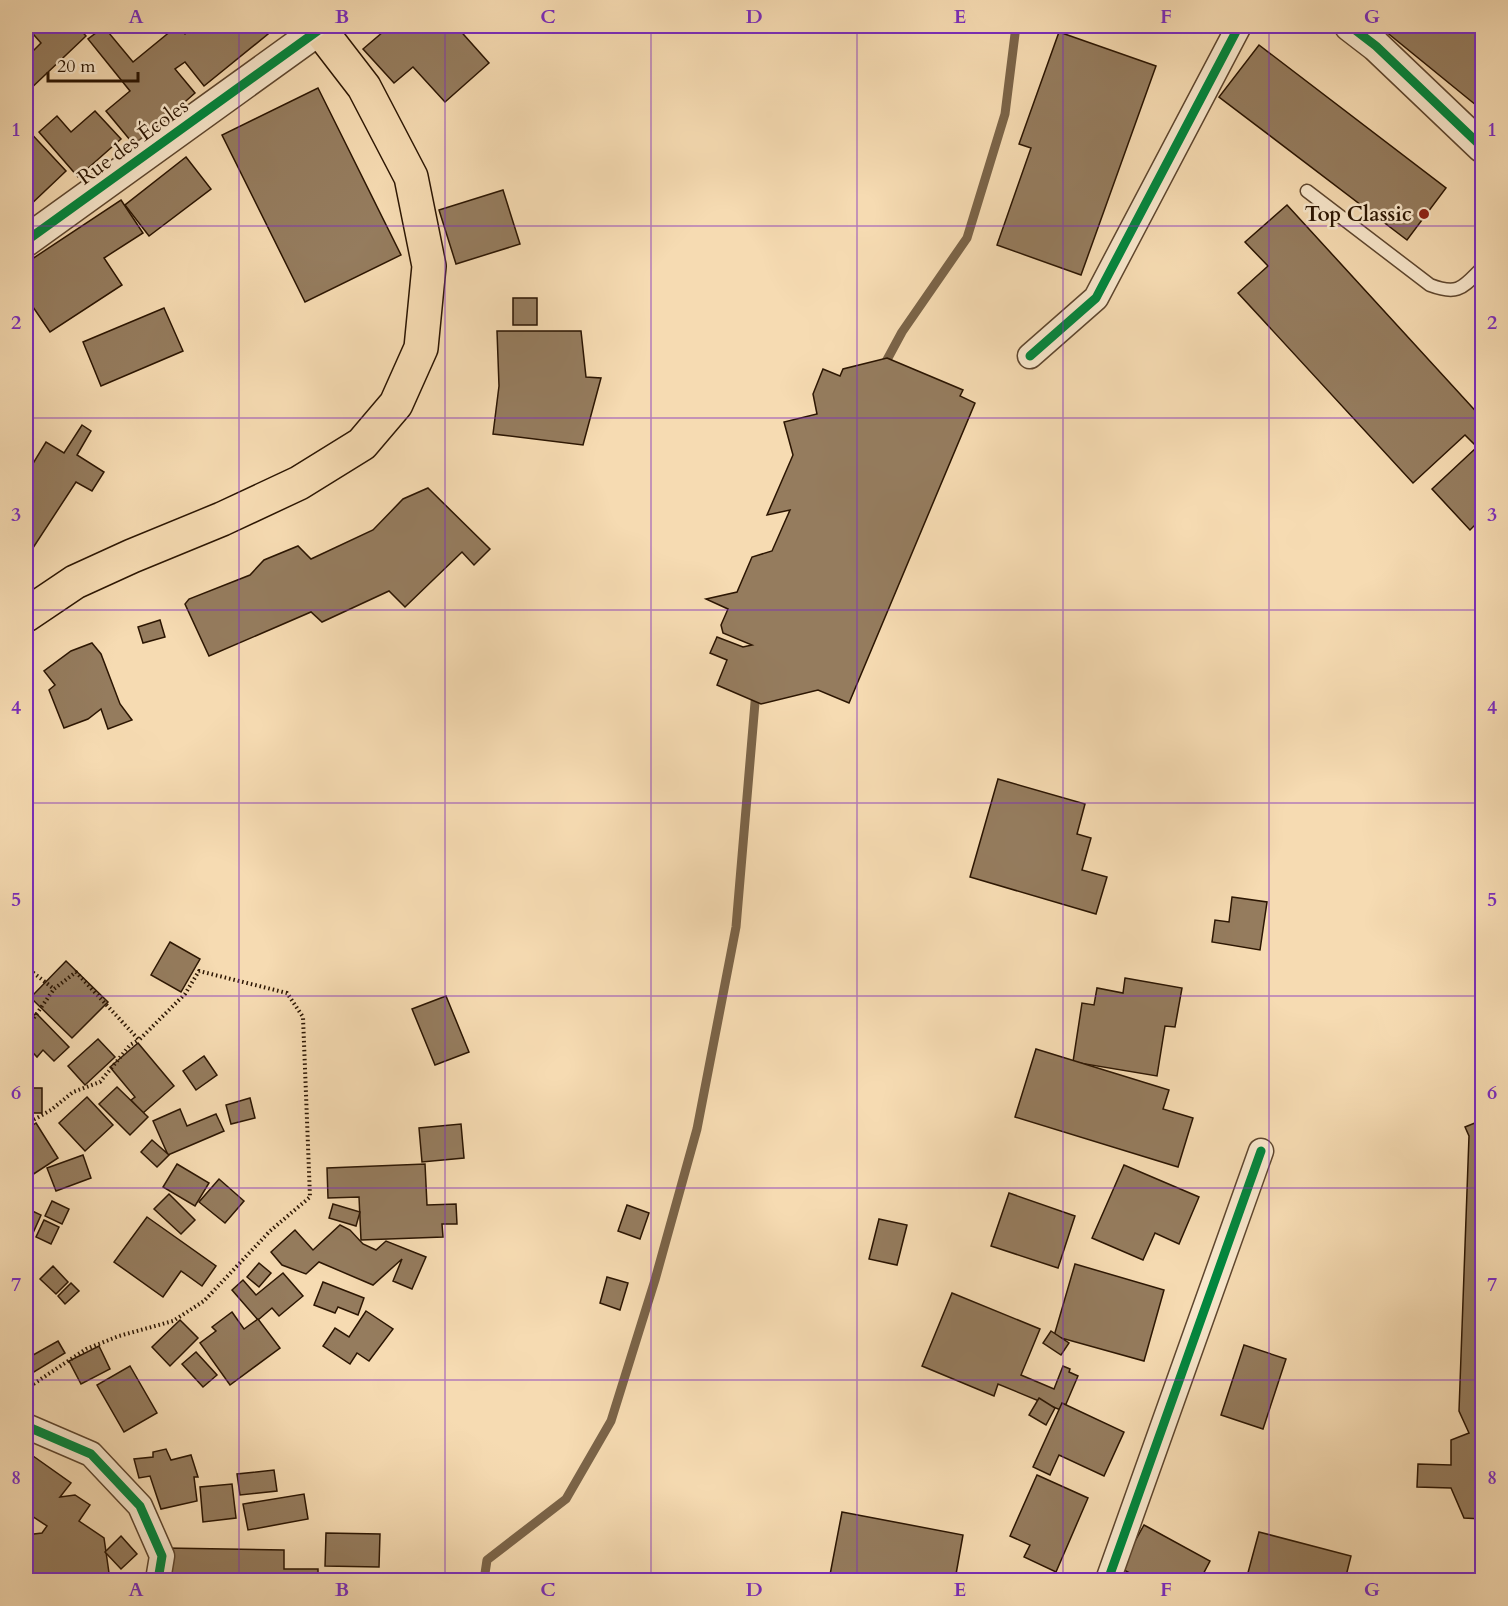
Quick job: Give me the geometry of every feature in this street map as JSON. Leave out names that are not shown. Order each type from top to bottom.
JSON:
[{"type":"main road","points":[[26,615],[75,582],[222,519],[299,483],[362,444],[396,404],[420,348],[429,266],[411,177],[364,87],[319,27]]},
{"type":"street","points":[[1030,356],[1096,298],[1239,26]]},
{"type":"street","points":[[1350,26],[1376,46],[1482,147]]},
{"type":"street","name":"Rue des Écoles","points":[[26,241],[319,27]]},
{"type":"street","points":[[1108,1581],[1261,1151]]},
{"type":"street","points":[[26,1426],[91,1454],[140,1506],[162,1556],[158,1581]]},
{"type":"lane","points":[[1307,190],[1430,285],[1448,292],[1462,288],[1482,268]]},
{"type":"path","points":[[26,967],[54,989]]},
{"type":"path","points":[[26,1029],[54,989],[76,972],[139,1040]]},
{"type":"path","points":[[26,1124],[51,1110],[73,1092],[100,1082],[130,1045],[139,1040],[185,994],[200,972],[287,993],[303,1017],[310,1197],[270,1231],[204,1300],[173,1321],[119,1336],[86,1349],[26,1389]]},
{"type":"building","points":[[26,26],[77,26],[86,36],[26,93],[26,58],[41,43]]},
{"type":"building","points":[[177,26],[185,34],[195,26],[269,26],[273,30],[204,86],[185,62],[175,69],[195,93],[135,146],[106,111],[130,91],[88,39],[104,27],[133,62]]},
{"type":"building","points":[[390,26],[456,26],[489,63],[445,102],[413,67],[394,83],[363,49]]},
{"type":"building","points":[[1379,26],[1468,26],[1482,37],[1482,110]]},
{"type":"building","points":[[1059,32],[1156,66],[1081,275],[997,245],[1031,148],[1019,144]]},
{"type":"building","points":[[1259,45],[1446,188],[1407,240],[1219,97]]},
{"type":"building","points":[[318,88],[401,255],[305,302],[222,135]]},
{"type":"building","points":[[95,111],[121,139],[78,177],[39,132],[57,116],[71,132]]},
{"type":"building","points":[[26,128],[66,171],[27,208],[26,206]]},
{"type":"building","points":[[186,157],[211,189],[149,236],[125,205]]},
{"type":"building","points":[[503,190],[520,244],[456,264],[439,210]]},
{"type":"building","points":[[121,200],[143,233],[104,258],[122,285],[50,332],[31,304],[26,307],[26,263]]},
{"type":"building","points":[[1287,205],[1482,418],[1482,518],[1470,530],[1432,489],[1477,447],[1465,435],[1413,483],[1238,293],[1268,266],[1245,242]]},
{"type":"building","points":[[513,298],[537,298],[537,325],[513,325]]},
{"type":"building","points":[[164,308],[183,351],[101,386],[83,342]]},
{"type":"building","points":[[497,331],[581,331],[586,377],[601,378],[583,445],[493,434],[499,386]]},
{"type":"building","points":[[887,358],[963,390],[960,396],[975,403],[849,703],[818,690],[761,704],[717,685],[727,660],[710,653],[717,637],[743,647],[752,645],[723,633],[721,625],[728,609],[706,599],[737,592],[752,557],[772,551],[790,510],[767,515],[793,455],[784,422],[817,414],[813,394],[823,369],[840,376],[843,369]]},
{"type":"building","points":[[82,425],[91,431],[77,455],[104,472],[92,491],[76,482],[31,551],[26,548],[26,475],[46,442],[64,453]]},
{"type":"building","points":[[428,488],[490,549],[474,565],[462,552],[405,607],[389,591],[322,622],[311,612],[209,656],[185,604],[189,599],[250,575],[264,560],[298,546],[311,559],[373,530],[403,499]]},
{"type":"building","points":[[160,620],[165,637],[143,643],[138,627]]},
{"type":"building","points":[[92,643],[101,654],[120,704],[132,720],[108,729],[101,709],[88,719],[64,728],[49,690],[55,685],[44,671],[71,651]]},
{"type":"building","points":[[998,779],[1085,804],[1077,834],[1091,838],[1082,870],[1107,877],[1096,914],[970,877]]},
{"type":"building","points":[[1232,897],[1267,902],[1260,950],[1212,942],[1215,920],[1229,922]]},
{"type":"building","points":[[170,942],[200,959],[181,992],[151,975]]},
{"type":"building","points":[[66,961],[108,1002],[72,1038],[32,999],[26,1006],[26,986],[34,994]]},
{"type":"building","points":[[1125,978],[1182,988],[1175,1027],[1165,1026],[1157,1076],[1073,1062],[1082,1003],[1094,1005],[1097,988],[1123,993]]},
{"type":"building","points":[[446,996],[469,1052],[435,1065],[412,1009]]},
{"type":"building","points":[[36,1013],[69,1047],[54,1061],[43,1050],[37,1057],[26,1045],[26,1023]]},
{"type":"building","points":[[98,1039],[115,1057],[85,1085],[68,1066]]},
{"type":"building","points":[[138,1043],[174,1086],[143,1113],[131,1100],[135,1097],[110,1067]]},
{"type":"building","points":[[1036,1049],[1169,1090],[1163,1109],[1193,1118],[1178,1167],[1015,1117]]},
{"type":"building","points":[[204,1056],[217,1075],[196,1090],[183,1071]]},
{"type":"building","points":[[117,1087],[148,1117],[130,1135],[99,1104]]},
{"type":"building","points":[[26,1088],[42,1088],[42,1113],[26,1113]]},
{"type":"building","points":[[87,1097],[113,1125],[85,1151],[59,1123]]},
{"type":"building","points":[[250,1098],[255,1118],[231,1124],[226,1105]]},
{"type":"building","points":[[180,1109],[187,1126],[216,1114],[224,1131],[168,1155],[153,1121]]},
{"type":"building","points":[[1482,1120],[1482,1519],[1464,1518],[1451,1488],[1417,1487],[1418,1464],[1451,1465],[1451,1440],[1469,1433],[1459,1411],[1469,1136],[1465,1127]]},
{"type":"building","points":[[36,1123],[58,1158],[26,1179],[26,1130]]},
{"type":"building","points":[[461,1124],[464,1158],[422,1162],[419,1128]]},
{"type":"building","points":[[152,1140],[169,1155],[157,1167],[141,1152]]},
{"type":"building","points":[[83,1155],[91,1178],[56,1191],[47,1168]]},
{"type":"building","points":[[177,1164],[209,1183],[195,1206],[163,1187]]},
{"type":"building","points":[[425,1164],[427,1205],[456,1204],[457,1224],[442,1224],[443,1237],[361,1240],[359,1197],[328,1198],[327,1168]]},
{"type":"building","points":[[1124,1165],[1199,1197],[1179,1244],[1155,1233],[1143,1260],[1092,1238]]},
{"type":"building","points":[[219,1179],[244,1201],[225,1223],[199,1202]]},
{"type":"building","points":[[1009,1193],[1075,1216],[1058,1268],[991,1246]]},
{"type":"building","points":[[169,1194],[195,1220],[181,1234],[154,1209]]},
{"type":"building","points":[[52,1201],[69,1209],[62,1224],[45,1216]]},
{"type":"building","points":[[333,1204],[360,1212],[356,1226],[329,1218]]},
{"type":"building","points":[[627,1205],[649,1213],[640,1239],[618,1231]]},
{"type":"building","points":[[26,1208],[41,1215],[33,1233],[26,1230]]},
{"type":"building","points":[[147,1217],[216,1266],[202,1286],[181,1271],[163,1297],[114,1262]]},
{"type":"building","points":[[879,1219],[907,1225],[897,1265],[869,1259]]},
{"type":"building","points":[[44,1220],[59,1227],[51,1244],[36,1237]]},
{"type":"building","points":[[340,1225],[350,1230],[363,1244],[376,1250],[386,1241],[426,1257],[412,1289],[393,1281],[402,1259],[373,1285],[319,1262],[306,1274],[282,1265],[271,1252],[295,1230],[313,1250]]},
{"type":"building","points":[[259,1263],[271,1273],[259,1287],[247,1277]]},
{"type":"building","points":[[1075,1264],[1164,1290],[1144,1361],[1054,1336]]},
{"type":"building","points":[[53,1266],[68,1282],[56,1294],[40,1279]]},
{"type":"building","points":[[283,1273],[303,1296],[279,1316],[272,1308],[258,1320],[232,1290],[243,1280],[256,1295]]},
{"type":"building","points":[[607,1277],[628,1283],[620,1310],[600,1303]]},
{"type":"building","points":[[323,1282],[364,1298],[358,1315],[338,1307],[335,1313],[314,1305]]},
{"type":"building","points":[[71,1283],[79,1291],[65,1304],[58,1296]]},
{"type":"building","points":[[952,1293],[1040,1329],[1021,1375],[1054,1389],[1063,1366],[1070,1369],[1069,1372],[1078,1376],[1063,1411],[998,1384],[994,1396],[922,1366]]},
{"type":"building","points":[[366,1311],[393,1329],[369,1361],[357,1353],[350,1364],[323,1346],[335,1328],[349,1337]]},
{"type":"building","points":[[232,1312],[244,1329],[258,1319],[280,1348],[230,1385],[200,1343],[216,1331],[212,1327]]},
{"type":"building","points":[[180,1320],[198,1338],[170,1366],[152,1347]]},
{"type":"building","points":[[1051,1331],[1069,1343],[1061,1355],[1043,1343]]},
{"type":"building","points":[[58,1341],[65,1353],[29,1375],[26,1369],[26,1359]]},
{"type":"building","points":[[1244,1345],[1286,1359],[1263,1429],[1221,1415]]},
{"type":"building","points":[[99,1346],[110,1369],[81,1384],[69,1361]]},
{"type":"building","points":[[196,1352],[217,1375],[203,1387],[182,1364]]},
{"type":"building","points":[[130,1366],[157,1413],[124,1432],[97,1385]]},
{"type":"building","points":[[1039,1398],[1055,1408],[1046,1425],[1029,1415]]},
{"type":"building","points":[[1062,1403],[1124,1432],[1104,1476],[1059,1455],[1050,1475],[1033,1467]]},
{"type":"building","points":[[166,1449],[171,1460],[191,1455],[198,1477],[194,1477],[197,1501],[161,1509],[150,1476],[139,1478],[134,1459],[153,1457],[153,1452]]},
{"type":"building","points":[[26,1451],[71,1483],[60,1497],[75,1495],[90,1505],[79,1521],[104,1538],[110,1580],[26,1580],[26,1535],[42,1533],[47,1526],[26,1512]]},
{"type":"building","points":[[274,1470],[277,1491],[240,1495],[237,1474]]},
{"type":"building","points":[[1037,1475],[1088,1498],[1056,1572],[1024,1557],[1030,1545],[1010,1536]]},
{"type":"building","points":[[232,1484],[236,1518],[203,1522],[200,1487]]},
{"type":"building","points":[[304,1494],[308,1519],[248,1530],[243,1504]]},
{"type":"building","points":[[842,1512],[963,1535],[955,1580],[829,1580]]},
{"type":"building","points":[[1144,1525],[1210,1561],[1200,1580],[1143,1580],[1120,1568]]},
{"type":"building","points":[[1259,1532],[1351,1556],[1345,1580],[1246,1580]]},
{"type":"building","points":[[326,1533],[380,1534],[379,1567],[325,1566]]},
{"type":"building","points":[[121,1536],[137,1554],[121,1569],[105,1552]]},
{"type":"building","points":[[165,1548],[284,1550],[284,1569],[318,1569],[318,1580],[165,1580]]},
{"type":"waterway","points":[[882,369],[902,332],[967,238],[1005,114],[1016,26]]},
{"type":"waterway","points":[[484,1580],[487,1560],[566,1499],[611,1421],[655,1280],[697,1129],[736,927],[756,691]]},
{"type":"cycle path","points":[[1030,356],[1096,298],[1239,26]]},
{"type":"cycle path","points":[[1350,26],[1376,46],[1482,147]]},
{"type":"cycle path","points":[[26,241],[320,29]]},
{"type":"cycle path","points":[[1108,1580],[1261,1151]]},
{"type":"cycle path","points":[[26,1426],[91,1454],[140,1506],[162,1556],[158,1580]]},
{"type":"place","name":"Top Classic","points":[[1424,214]]}]
